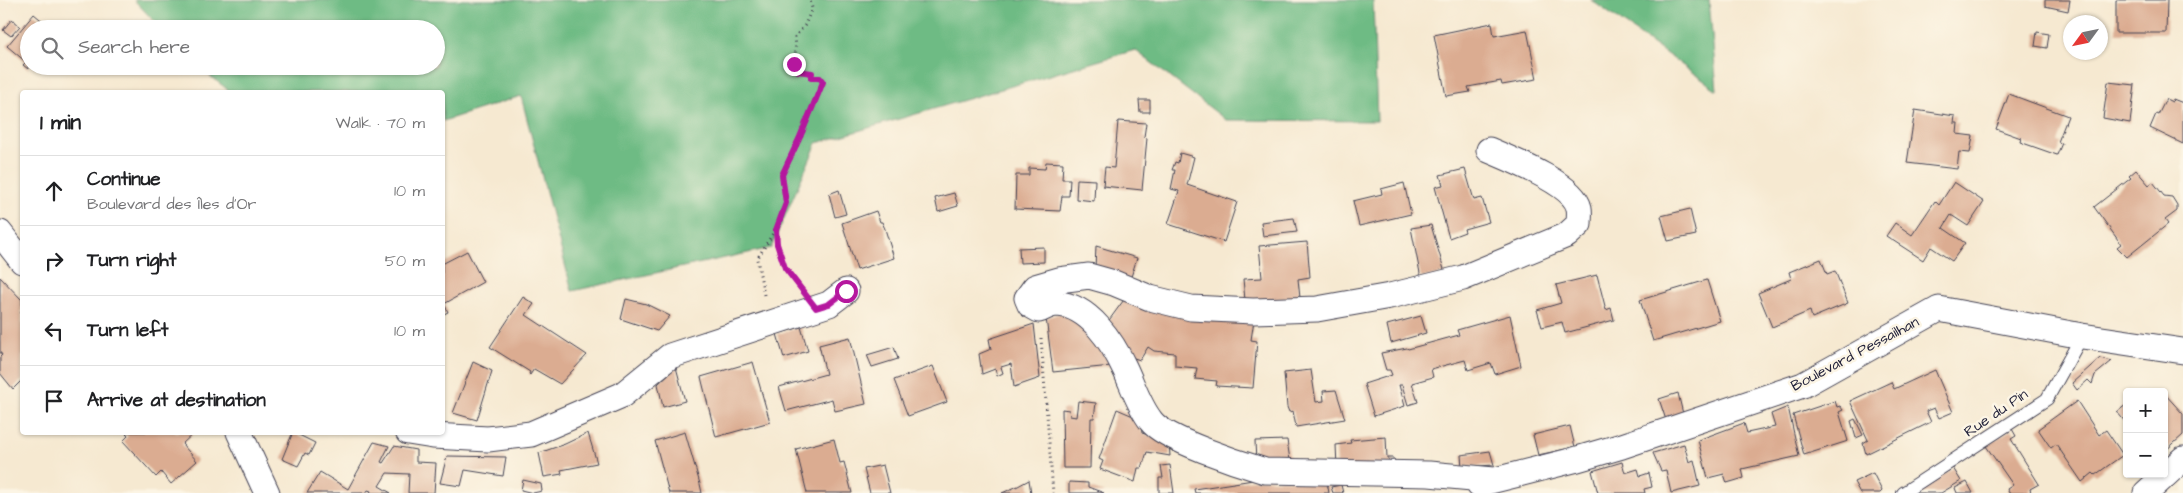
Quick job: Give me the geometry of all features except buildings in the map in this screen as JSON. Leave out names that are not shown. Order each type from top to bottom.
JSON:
[{"type":"street","points":[[1489,150],[1547,178],[1568,192],[1579,208],[1579,224],[1567,235],[1463,278],[1390,296],[1317,309],[1253,311],[1192,308],[1150,298],[1114,283],[1089,276],[1059,280],[1035,286],[1027,298],[1030,305],[1039,310],[1055,304],[1074,308],[1096,324],[1124,366],[1151,422],[1174,437],[1241,464],[1265,471],[1429,474],[1494,480]]},
{"type":"street","points":[[0,233],[20,258]]},
{"type":"street","points":[[427,435],[488,439],[531,434],[622,395],[670,356],[829,304],[846,291]]},
{"type":"street","name":"Boulevard Pessailhan","points":[[1446,493],[1622,446],[1803,385],[1939,309],[2082,336],[2183,351]]},
{"type":"street","points":[[240,435],[267,493]]},
{"type":"street","points":[[2146,493],[2183,459]]},
{"type":"lane","name":"Rue du Pin","points":[[1903,493],[2047,399],[2082,336]]},
{"type":"path","points":[[745,330],[766,304],[757,259],[776,230],[786,203],[782,175],[823,82],[820,78],[811,78],[812,73],[798,71],[794,64],[795,37],[805,24],[812,8],[810,0]]},
{"type":"path","points":[[776,230],[777,244],[785,268],[816,308]]},
{"type":"path","points":[[1039,310],[1053,493]]},
{"type":"green space","points":[[134,0],[1373,0],[1377,121],[1226,120],[1135,50],[817,143],[771,248],[572,291],[521,96],[445,120],[445,90],[228,90],[209,75],[445,75],[445,20],[153,20]]},
{"type":"green space","points":[[1591,0],[1709,0],[1717,90]]},
{"type":"route","points":[[794,64],[798,71],[812,73],[811,78],[820,78],[823,82],[782,175],[786,203],[776,230],[777,244],[785,268],[793,280],[802,287],[816,308],[829,304],[846,291]]}]
